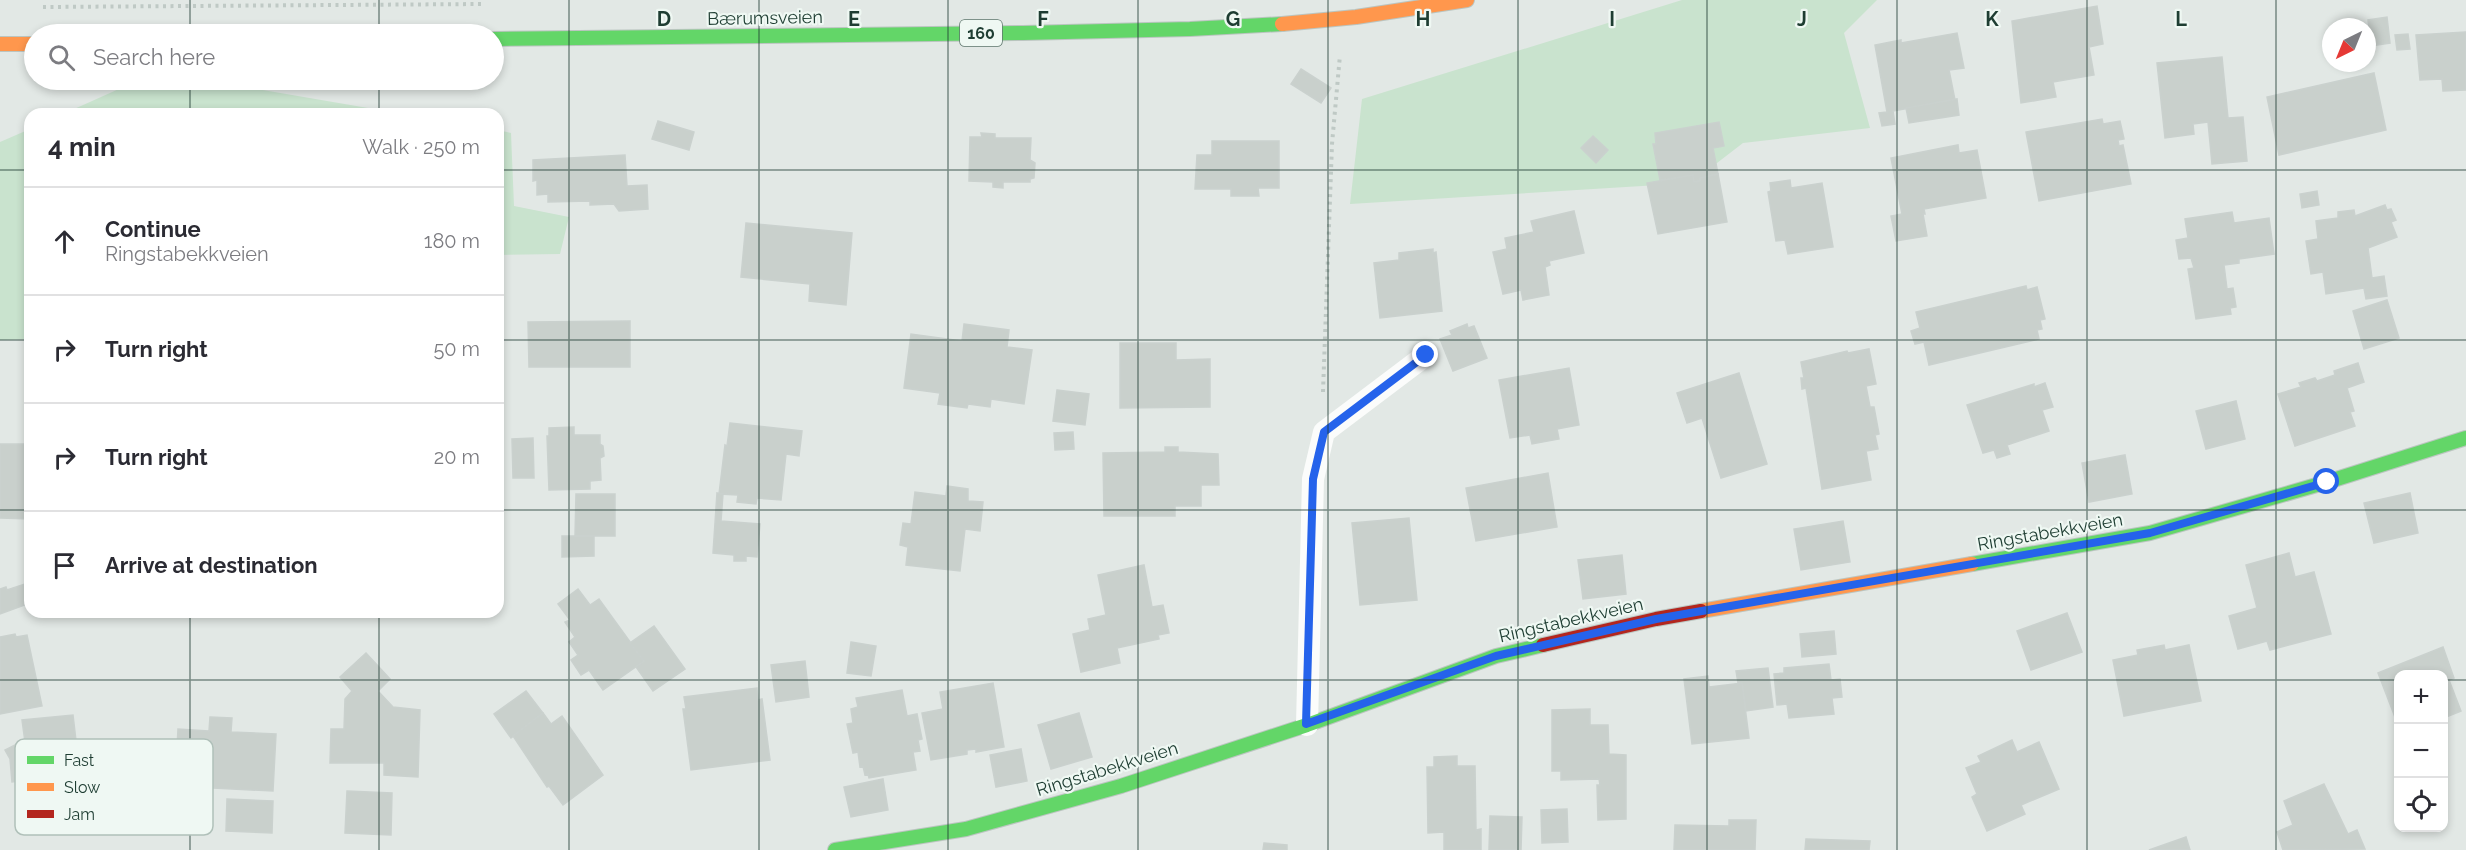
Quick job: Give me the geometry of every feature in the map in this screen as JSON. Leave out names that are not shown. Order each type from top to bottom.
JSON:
[{"type":"street","name":"Bærumsveien","points":[[504,39],[1241,28],[1343,19],[1467,0]]},
{"type":"street","points":[[0,44],[24,44]]},
{"type":"street","name":"Ringstabekkveien","points":[[835,850],[966,828],[1121,786],[1306,724],[1496,656],[1656,619],[2150,533],[2327,482],[2466,438]]},
{"type":"lane","points":[[1306,724],[1313,479],[1324,432],[1426,355]]},
{"type":"path","points":[[34,8],[484,3]]},
{"type":"path","points":[[1323,377],[1332,144],[1341,50]]},
{"type":"green space","points":[[1682,0],[1877,0],[1844,33],[1870,128],[1743,143],[1691,183],[1350,204],[1362,99]]},
{"type":"green space","points":[[117,90],[263,90],[368,108],[76,108]]},
{"type":"green space","points":[[504,131],[511,133],[514,206],[569,217],[560,254],[504,255]]},
{"type":"green space","points":[[24,132],[24,339],[0,340],[0,142]]},
{"type":"building","points":[[2097,6],[2103,44],[2089,47],[2094,75],[2053,82],[2056,97],[2021,103],[2012,21]]},
{"type":"building","points":[[2387,17],[2390,43],[2376,45],[2376,19]]},
{"type":"building","points":[[2466,32],[2466,90],[2443,91],[2442,79],[2420,80],[2416,35]]},
{"type":"building","points":[[1957,33],[1964,68],[1949,70],[1955,100],[1893,111],[1895,124],[1882,126],[1879,113],[1887,112],[1875,45]]},
{"type":"building","points":[[2408,34],[2410,49],[2397,50],[2395,35]]},
{"type":"building","points":[[2222,57],[2228,118],[2243,117],[2247,161],[2212,164],[2208,122],[2193,124],[2194,134],[2165,138],[2157,63]]},
{"type":"building","points":[[1301,69],[1331,88],[1321,103],[1291,84]]},
{"type":"building","points":[[2374,73],[2386,130],[2279,155],[2267,97]]},
{"type":"building","points":[[1957,99],[1959,115],[1909,123],[1906,108]]},
{"type":"building","points":[[2102,119],[2103,124],[2120,121],[2124,139],[2118,140],[2119,146],[2123,145],[2131,184],[2039,201],[2026,132]]},
{"type":"building","points":[[658,121],[694,132],[689,150],[652,139]]},
{"type":"building","points":[[1719,122],[1724,146],[1713,148],[1718,174],[1700,178],[1700,181],[1694,182],[1693,175],[1660,180],[1653,144],[1656,144],[1655,133]]},
{"type":"building","points":[[981,133],[995,134],[995,138],[1031,138],[1030,160],[1035,163],[1034,178],[1030,179],[1030,182],[1003,182],[1003,188],[993,187],[993,182],[969,181],[970,137],[982,137]]},
{"type":"building","points":[[1593,136],[1608,150],[1596,163],[1581,148]]},
{"type":"building","points":[[1212,141],[1279,141],[1279,188],[1258,188],[1259,196],[1231,196],[1231,189],[1195,189],[1197,155],[1212,155]]},
{"type":"building","points":[[1958,145],[1959,153],[1977,150],[1986,198],[1924,209],[1927,236],[1896,241],[1891,216],[1902,214],[1891,158]]},
{"type":"building","points":[[625,155],[627,186],[647,185],[648,209],[619,211],[614,204],[590,205],[590,201],[548,202],[548,194],[537,195],[537,180],[533,181],[533,160]]},
{"type":"building","points":[[1718,174],[1727,222],[1658,234],[1647,183],[1693,175],[1694,182],[1700,181],[1700,178]]},
{"type":"building","points":[[1790,180],[1791,188],[1822,183],[1833,247],[1788,254],[1785,240],[1776,241],[1768,192],[1771,191],[1770,183]]},
{"type":"building","points":[[2317,191],[2319,205],[2302,208],[2300,194]]},
{"type":"building","points":[[2385,205],[2387,210],[2391,209],[2396,220],[2391,222],[2397,237],[2368,248],[2372,278],[2384,276],[2387,296],[2366,299],[2364,288],[2326,294],[2323,272],[2311,274],[2306,241],[2318,239],[2316,221],[2338,218],[2338,212],[2354,210],[2355,216]]},
{"type":"building","points":[[1574,211],[1584,253],[1549,261],[1550,265],[1545,267],[1549,295],[1523,300],[1521,290],[1503,294],[1493,252],[1507,249],[1505,238],[1534,232],[1531,221]]},
{"type":"building","points":[[2232,212],[2234,223],[2269,218],[2274,254],[2239,259],[2239,263],[2224,265],[2227,289],[2233,288],[2236,307],[2230,308],[2231,314],[2196,319],[2188,269],[2194,268],[2191,258],[2179,259],[2176,240],[2188,238],[2185,219]]},
{"type":"building","points":[[746,223],[852,233],[846,305],[809,301],[810,284],[741,277]]},
{"type":"building","points":[[1433,249],[1433,253],[1436,252],[1442,311],[1380,318],[1374,263],[1399,260],[1399,253]]},
{"type":"building","points":[[2026,286],[2027,290],[2037,287],[2045,319],[2040,320],[2042,329],[2037,330],[2039,339],[1929,365],[1924,342],[1915,344],[1911,331],[1920,328],[1916,312]]},
{"type":"building","points":[[2387,300],[2399,338],[2364,349],[2353,311]]},
{"type":"building","points":[[630,321],[630,367],[529,367],[528,322]]},
{"type":"building","points":[[964,324],[1009,330],[1007,347],[1032,350],[1024,404],[991,399],[990,407],[968,404],[967,408],[938,404],[940,393],[904,388],[911,334],[962,341]]},
{"type":"building","points":[[1467,324],[1468,328],[1474,326],[1487,358],[1453,371],[1440,339],[1452,335],[1450,331]]},
{"type":"building","points":[[1120,343],[1176,343],[1176,360],[1210,359],[1210,407],[1120,408]]},
{"type":"building","points":[[1869,349],[1876,384],[1866,386],[1870,407],[1874,407],[1879,434],[1875,435],[1878,449],[1866,451],[1871,480],[1822,489],[1806,388],[1802,389],[1801,378],[1804,378],[1801,362],[1847,351],[1848,353]]},
{"type":"building","points":[[2358,363],[2364,382],[2347,388],[2354,411],[2350,412],[2355,426],[2295,446],[2278,394],[2301,387],[2299,383],[2315,378],[2317,381],[2335,375],[2334,371]]},
{"type":"building","points":[[1569,368],[1579,425],[1557,429],[1559,439],[1532,444],[1530,435],[1510,438],[1499,380]]},
{"type":"building","points":[[1739,373],[1767,464],[1721,478],[1702,418],[1687,423],[1677,393]]},
{"type":"building","points":[[2045,383],[2053,407],[2042,410],[2049,431],[2007,445],[2010,454],[1997,458],[1994,450],[1983,453],[1967,405],[2034,384],[2034,387]]},
{"type":"building","points":[[1057,390],[1089,394],[1085,425],[1053,421]]},
{"type":"building","points":[[2236,401],[2245,439],[2206,449],[2196,411]]},
{"type":"building","points":[[730,423],[802,431],[799,456],[786,454],[781,500],[757,498],[756,504],[737,502],[738,495],[719,494]]},
{"type":"building","points":[[574,427],[574,435],[600,435],[604,456],[600,458],[601,480],[590,481],[590,489],[549,490],[547,436],[549,436],[549,428]]},
{"type":"building","points":[[1073,432],[1074,449],[1055,450],[1054,433]]},
{"type":"building","points":[[533,438],[534,478],[513,478],[512,439]]},
{"type":"building","points":[[0,444],[24,444],[24,519],[0,518]]},
{"type":"building","points":[[1165,447],[1178,447],[1178,452],[1218,454],[1219,485],[1201,485],[1201,506],[1175,506],[1175,516],[1104,516],[1103,453],[1165,452]]},
{"type":"building","points":[[2125,455],[2132,494],[2089,502],[2082,463]]},
{"type":"building","points":[[1548,473],[1557,527],[1476,541],[1466,488]]},
{"type":"building","points":[[947,486],[968,489],[968,501],[983,502],[980,531],[965,529],[960,571],[906,565],[908,547],[900,545],[903,523],[911,524],[915,492],[946,496]]},
{"type":"building","points":[[717,493],[723,494],[721,521],[760,524],[757,557],[746,556],[746,561],[734,561],[734,555],[713,553]]},
{"type":"building","points":[[2410,493],[2418,533],[2374,543],[2364,503]]},
{"type":"building","points":[[576,494],[615,494],[615,536],[575,536]]},
{"type":"building","points":[[1409,518],[1417,600],[1360,605],[1352,523]]},
{"type":"building","points":[[1843,521],[1850,562],[1801,570],[1794,529]]},
{"type":"building","points":[[562,536],[594,536],[594,556],[562,557]]},
{"type":"building","points":[[2289,553],[2295,577],[2314,572],[2331,634],[2270,650],[2267,641],[2238,649],[2229,616],[2257,608],[2246,565]]},
{"type":"building","points":[[1622,555],[1626,594],[1583,599],[1578,560]]},
{"type":"building","points":[[1144,565],[1152,607],[1163,605],[1169,633],[1158,635],[1159,639],[1117,648],[1120,663],[1081,672],[1073,634],[1090,630],[1088,619],[1106,615],[1098,575]]},
{"type":"building","points":[[24,584],[24,605],[0,614],[0,589],[6,587],[7,590]]},
{"type":"building","points":[[578,589],[590,605],[599,599],[644,661],[603,690],[589,670],[581,675],[571,660],[578,655],[569,642],[575,637],[565,622],[570,620],[558,604]]},
{"type":"building","points":[[2067,613],[2082,652],[2031,670],[2017,631]]},
{"type":"building","points":[[654,626],[685,669],[653,691],[636,667],[644,661],[630,643]]},
{"type":"building","points":[[1834,631],[1836,654],[1802,657],[1800,634]]},
{"type":"building","points":[[15,634],[16,637],[27,635],[42,706],[0,714],[0,637]]},
{"type":"building","points":[[851,642],[876,646],[871,676],[847,673]]},
{"type":"building","points":[[2164,645],[2165,650],[2189,645],[2201,701],[2124,716],[2113,660],[2138,655],[2137,650]]},
{"type":"building","points":[[2443,647],[2454,678],[2449,680],[2461,711],[2448,716],[2448,670],[2394,670],[2394,715],[2378,673]]},
{"type":"building","points":[[366,653],[390,679],[378,691],[393,707],[420,710],[418,777],[384,775],[384,763],[330,763],[331,729],[344,729],[345,699],[352,691],[340,677]]},
{"type":"building","points":[[805,661],[809,697],[776,702],[771,665]]},
{"type":"building","points":[[1829,664],[1831,680],[1840,679],[1842,697],[1832,698],[1834,714],[1789,718],[1787,704],[1777,705],[1774,674],[1784,673],[1784,668]]},
{"type":"building","points":[[1768,668],[1773,707],[1746,711],[1742,683],[1738,683],[1736,671]]},
{"type":"building","points":[[1708,676],[1709,687],[1742,683],[1749,738],[1692,744],[1684,679]]},
{"type":"building","points":[[993,683],[1004,747],[976,752],[976,749],[967,750],[967,754],[931,760],[922,713],[943,709],[940,692]]},
{"type":"building","points":[[757,688],[758,700],[762,699],[770,760],[691,770],[683,709],[686,709],[684,697]]},
{"type":"building","points":[[902,690],[907,716],[917,714],[922,739],[918,740],[920,751],[913,752],[916,770],[869,778],[868,774],[865,775],[863,766],[860,767],[858,752],[853,753],[847,724],[853,723],[851,709],[858,707],[856,698]]},
{"type":"building","points":[[526,691],[543,713],[511,738],[494,714]]},
{"type":"building","points":[[1590,709],[1590,725],[1608,725],[1609,754],[1626,755],[1626,819],[1598,820],[1597,785],[1600,785],[1599,779],[1561,780],[1561,771],[1552,771],[1552,710]]},
{"type":"building","points":[[543,713],[551,724],[562,716],[603,775],[563,805],[549,786],[547,787],[513,736]]},
{"type":"building","points":[[1079,713],[1092,757],[1051,769],[1038,725]]},
{"type":"building","points":[[73,715],[76,739],[25,739],[22,720]]},
{"type":"building","points":[[210,717],[232,718],[231,732],[276,734],[273,791],[213,788],[213,739],[177,739],[178,729],[209,731]]},
{"type":"building","points":[[2012,740],[2017,752],[2039,742],[2059,789],[2021,805],[2025,814],[1987,831],[1972,797],[1977,794],[1966,768],[1981,762],[1978,756]]},
{"type":"building","points":[[15,745],[15,782],[12,782],[10,759],[5,750]]},
{"type":"building","points":[[1021,749],[1027,781],[996,787],[990,755]]},
{"type":"building","points":[[1457,756],[1457,766],[1475,766],[1476,830],[1481,829],[1481,850],[1444,850],[1444,832],[1428,833],[1427,767],[1434,767],[1434,757]]},
{"type":"building","points":[[883,779],[888,810],[851,817],[844,787]]},
{"type":"building","points":[[2324,784],[2348,834],[2357,830],[2365,849],[2283,850],[2277,832],[2293,825],[2284,801]]},
{"type":"building","points":[[347,791],[392,793],[391,835],[345,833]]},
{"type":"building","points":[[227,799],[273,801],[272,833],[226,831]]},
{"type":"building","points":[[1567,809],[1568,842],[1542,843],[1541,810]]},
{"type":"building","points":[[1490,816],[1522,817],[1521,850],[1489,850]]},
{"type":"building","points":[[1729,820],[1756,820],[1755,850],[1674,850],[1675,825],[1729,826]]},
{"type":"building","points":[[2186,837],[2190,850],[2149,850]]},
{"type":"building","points":[[1806,839],[1870,841],[1869,850],[1805,850]]},
{"type":"building","points":[[1264,843],[1287,845],[1287,850],[1263,850]]},
{"type":"traffic: fast","points":[[504,39],[1023,33],[1190,29],[1282,24]]},
{"type":"traffic: fast","points":[[1972,564],[2150,533],[2327,482],[2466,438]]},
{"type":"traffic: fast","points":[[835,850],[966,829],[1121,786],[1307,725],[1496,656],[1543,645]]},
{"type":"traffic: slow","points":[[1282,24],[1356,17],[1467,0]]},
{"type":"traffic: slow","points":[[0,44],[24,44]]},
{"type":"traffic: slow","points":[[1701,611],[1972,564]]},
{"type":"traffic: jam","points":[[1543,645],[1701,611]]},
{"type":"route","points":[[1426,355],[1324,432],[1313,479],[1306,724],[1496,656],[1656,619],[2150,533],[2327,482]]}]
